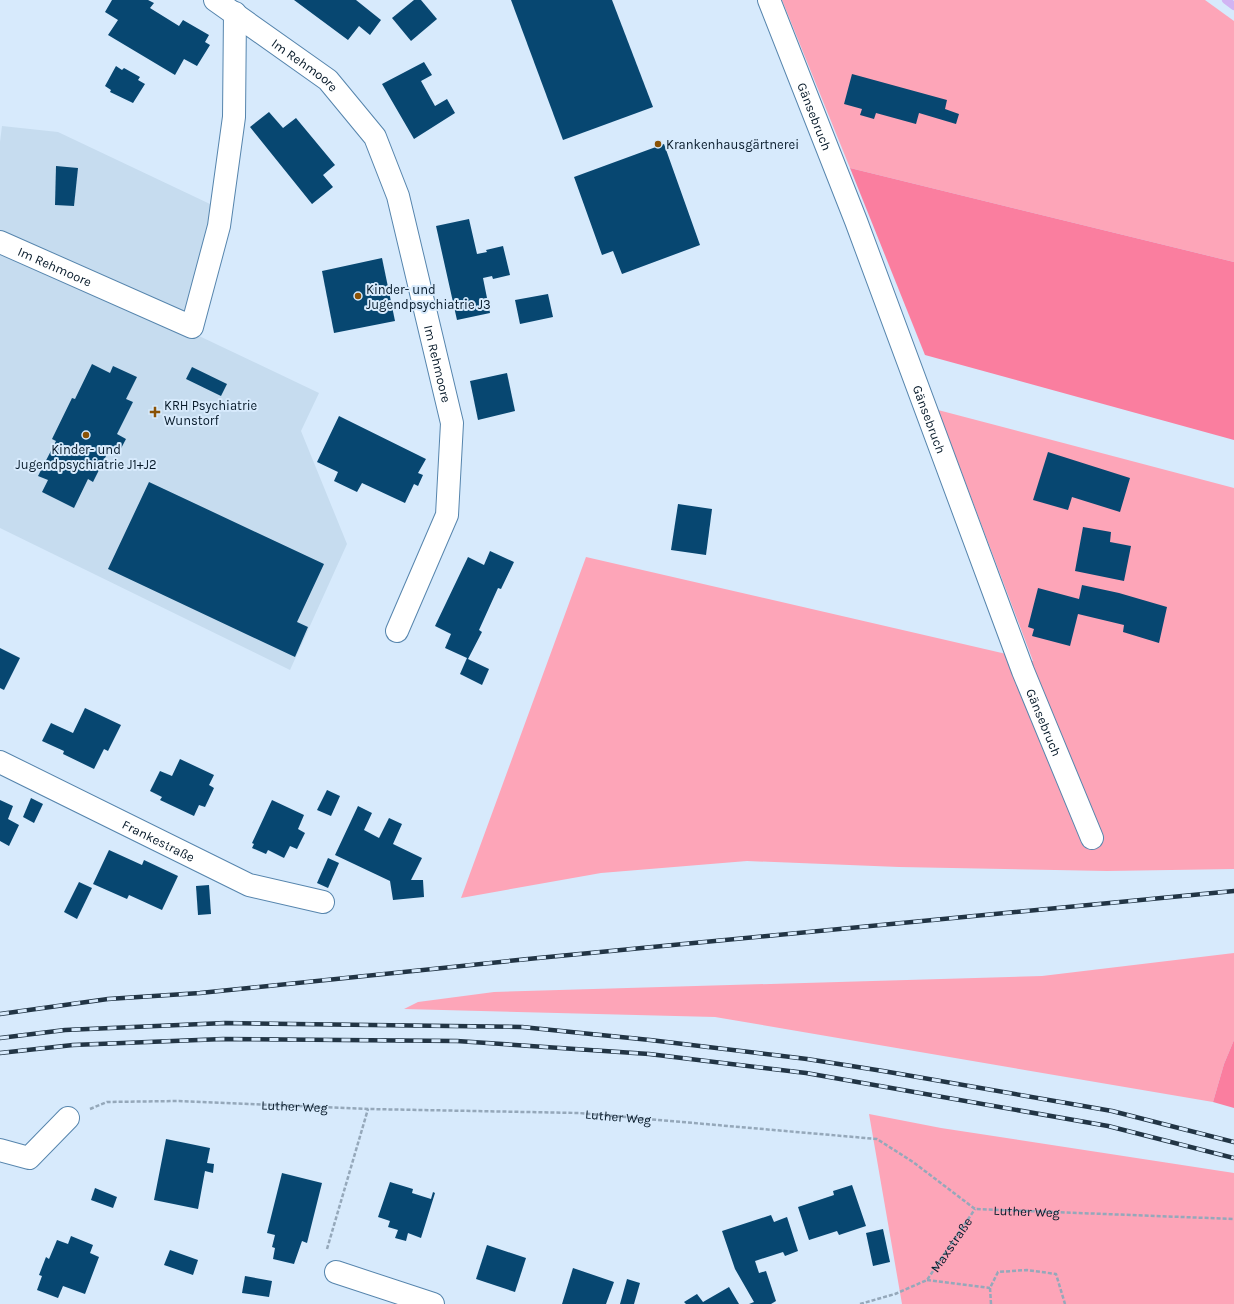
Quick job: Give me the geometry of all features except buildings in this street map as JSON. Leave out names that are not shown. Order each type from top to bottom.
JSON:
[{"type":"street","name":"Im Rehmoore","points":[[215,0],[328,80],[375,137],[398,196],[452,423],[447,515],[397,631]]},
{"type":"street","name":"Gänsebruch","points":[[769,0],[856,221],[1023,672],[1092,838]]},
{"type":"street","name":"Im Rehmoore","points":[[0,242],[192,327],[220,226],[234,117],[235,13]]},
{"type":"street","name":"Frankestraße","points":[[0,762],[249,885],[323,902]]},
{"type":"street","points":[[0,1150],[29,1158],[68,1118]]},
{"type":"street","points":[[336,1272],[433,1304]]},
{"type":"path","name":"Luther Weg","points":[[68,1118],[107,1102],[179,1101],[368,1109],[579,1113],[877,1139],[912,1162],[974,1209],[1234,1219]]},
{"type":"path","points":[[336,1272],[325,1254],[368,1109]]},
{"type":"path","name":"Maxstraße","points":[[860,1304],[895,1294],[927,1280],[974,1209]]},
{"type":"path","points":[[991,1304],[990,1288],[998,1272],[1027,1270],[1056,1274],[1065,1304]]},
{"type":"path","points":[[927,1280],[990,1288]]},
{"type":"shaded area","points":[[782,0],[1205,0],[1234,21],[1234,262],[850,168]]},
{"type":"shaded area","name":"KRH Psychiatrie Wunstorf","points":[[2,126],[58,132],[229,213],[197,335],[319,393],[301,431],[347,544],[290,670],[0,528],[0,142]]},
{"type":"shaded area","points":[[850,168],[1234,262],[1234,440],[925,355]]},
{"type":"shaded area","points":[[938,410],[1234,488],[1234,869],[1107,871],[899,867],[747,861],[601,873],[461,898],[586,557],[1033,661]]},
{"type":"shaded area","points":[[1234,953],[1234,1040],[1224,1064],[1213,1102],[715,1017],[404,1009],[418,1002],[494,992],[1042,976]]},
{"type":"shaded area","points":[[1234,1040],[1234,1108],[1213,1102],[1224,1064]]},
{"type":"shaded area","points":[[869,1114],[941,1128],[1234,1173],[1234,1304],[902,1304]]},
{"type":"waterway","points":[[1226,0],[1234,6]]},
{"type":"railway","points":[[0,1014],[108,999],[200,993],[538,958],[1234,891]]},
{"type":"railway","points":[[0,1038],[65,1030],[225,1023],[522,1027],[650,1040],[807,1059],[883,1071],[1112,1111],[1234,1142]]},
{"type":"railway","points":[[0,1053],[73,1045],[223,1039],[457,1041],[649,1054],[806,1073],[1108,1126],[1234,1158]]},
{"type":"place","name":"Krankenhausgärtnerei","points":[[658,144]]},
{"type":"place","name":"Kinder- und Jugendpsychiatrie J3","points":[[358,296]]},
{"type":"place","name":"KRH Psychiatrie Wunstorf","points":[[155,412]]},
{"type":"place","name":"Kinder- und Jugendpsychiatrie J1+J2","points":[[86,435]]}]
